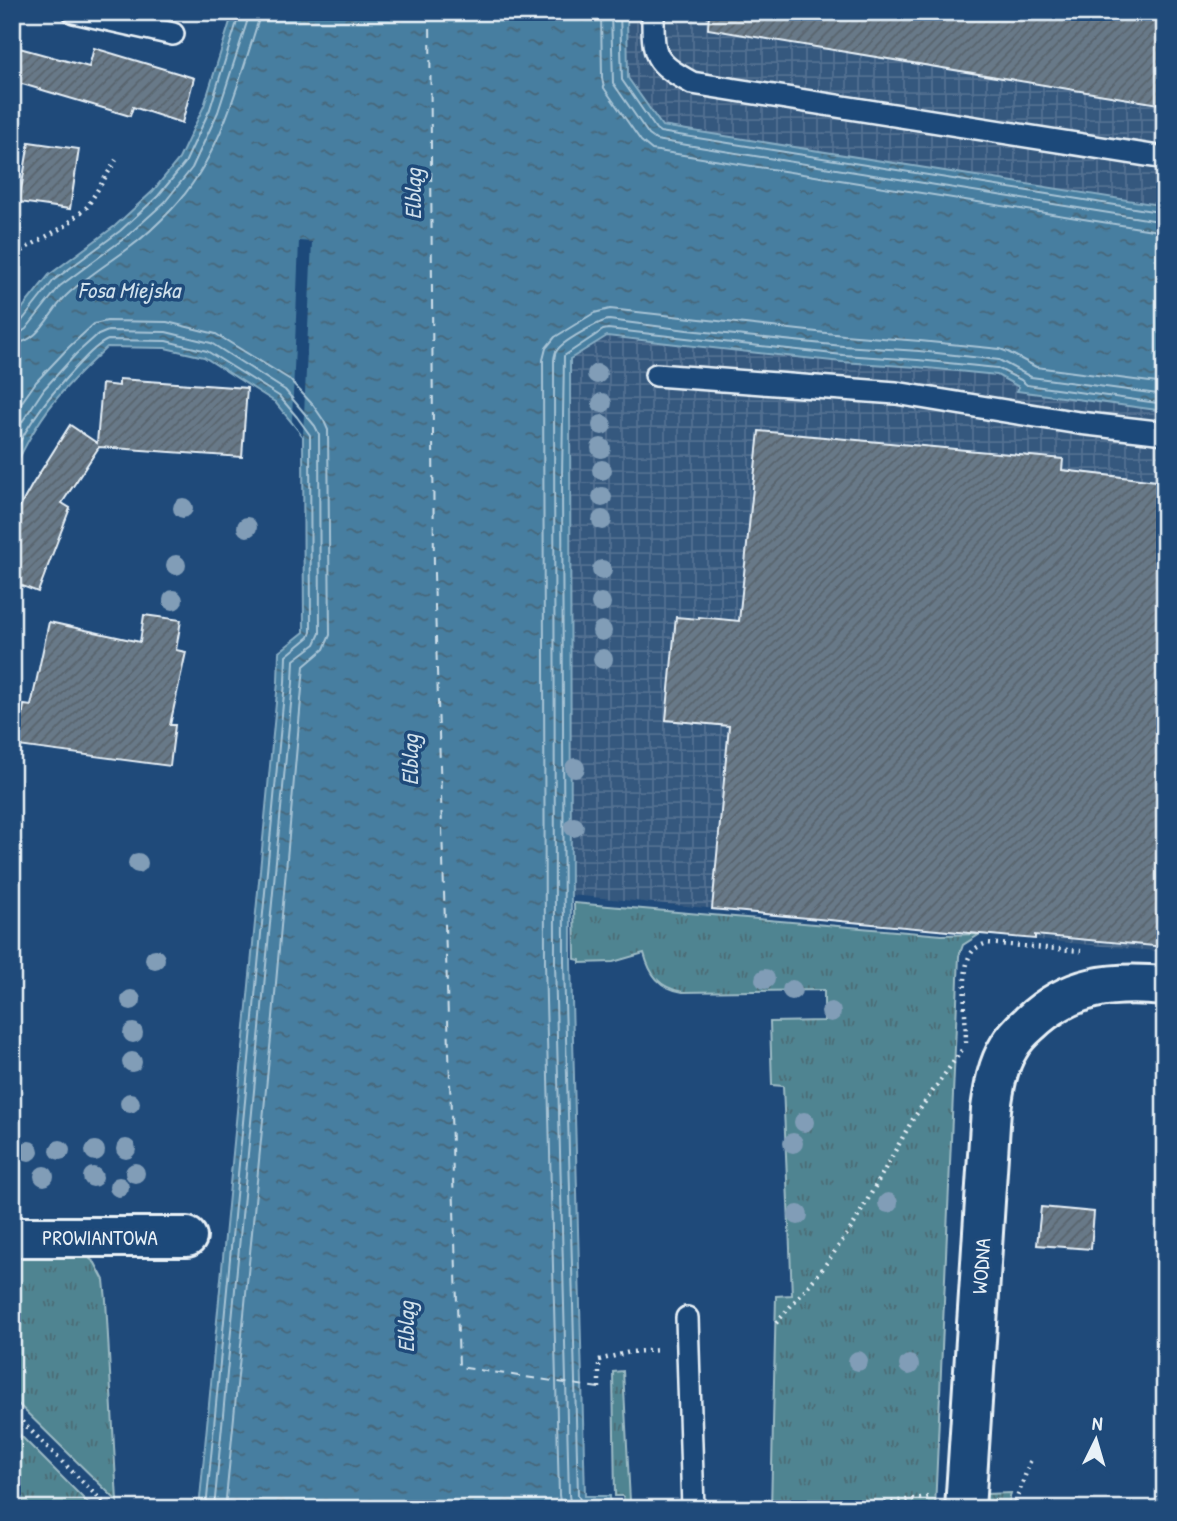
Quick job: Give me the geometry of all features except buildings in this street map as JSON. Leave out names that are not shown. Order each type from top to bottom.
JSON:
[{"type":"street","name":"WODNA","points":[[953,1502],[990,1109],[1001,1064],[1008,1048],[1021,1031],[1039,1014],[1071,995],[1092,987],[1135,983],[1165,986]]},
{"type":"street","name":"PROWIANTOWA","points":[[12,1237],[187,1237]]},
{"type":"lane","points":[[74,12],[173,34]]},
{"type":"lane","points":[[653,12],[653,44],[658,59],[692,83],[1165,158]]},
{"type":"lane","points":[[656,375],[896,393],[1079,423],[1165,433]]},
{"type":"lane","points":[[687,1318],[693,1509]]},
{"type":"path","points":[[12,261],[26,248],[65,226],[87,207],[116,160]]},
{"type":"path","points":[[776,1323],[821,1272],[855,1224],[913,1119],[966,1045]]},
{"type":"path","points":[[600,1388],[599,1360],[630,1352],[688,1349]]},
{"type":"path","points":[[12,1412],[110,1509]]},
{"type":"path","points":[[1013,1509],[1031,1459]]},
{"type":"path","points":[[843,1509],[953,1502]]},
{"type":"shaded area","points":[[627,12],[1165,12],[1165,206],[662,126],[628,78]]},
{"type":"shaded area","points":[[607,335],[842,362],[997,375],[1019,387],[1018,391],[1165,411],[1165,952],[571,895],[570,359]]},
{"type":"green space","points":[[574,903],[942,935],[980,934],[963,945],[959,956],[935,1509],[771,1509],[776,1296],[792,1295],[783,1086],[772,1085],[770,1022],[824,1021],[824,990],[683,992],[662,984],[657,979],[649,968],[644,953],[613,962],[580,963],[580,960],[575,959]]},
{"type":"green space","points":[[12,1253],[83,1255],[95,1263],[104,1280],[117,1501],[12,1398]]},
{"type":"green space","points":[[623,1371],[630,1501],[624,1501],[623,1496],[615,1496],[613,1372]]},
{"type":"green space","points":[[12,1427],[94,1509],[12,1509]]},
{"type":"green space","points":[[1011,1493],[1007,1509],[983,1509],[985,1494]]},
{"type":"water","points":[[233,12],[627,12],[628,78],[662,126],[1165,206],[1165,411],[1017,391],[1019,387],[997,375],[842,362],[607,336],[570,359],[571,963],[585,1496],[610,1496],[610,1502],[567,1509],[199,1509],[279,652],[304,632],[303,436],[275,402],[204,357],[165,348],[107,347],[73,380],[48,410],[12,473],[12,321],[49,275],[115,226],[153,191],[179,159],[204,106]]},
{"type":"pier","points":[[299,241],[312,242],[303,436],[292,421]]},
{"type":"ferry route","points":[[430,12],[434,574],[459,1367],[599,1388]]},
{"type":"water label","name":"Elbląg","points":[[412,194]]},
{"type":"water label","name":"Fosa Miejska","points":[[129,289]]},
{"type":"water label","name":"Elbląg","points":[[409,760]]},
{"type":"water label","name":"Elbląg","points":[[405,1327]]}]
